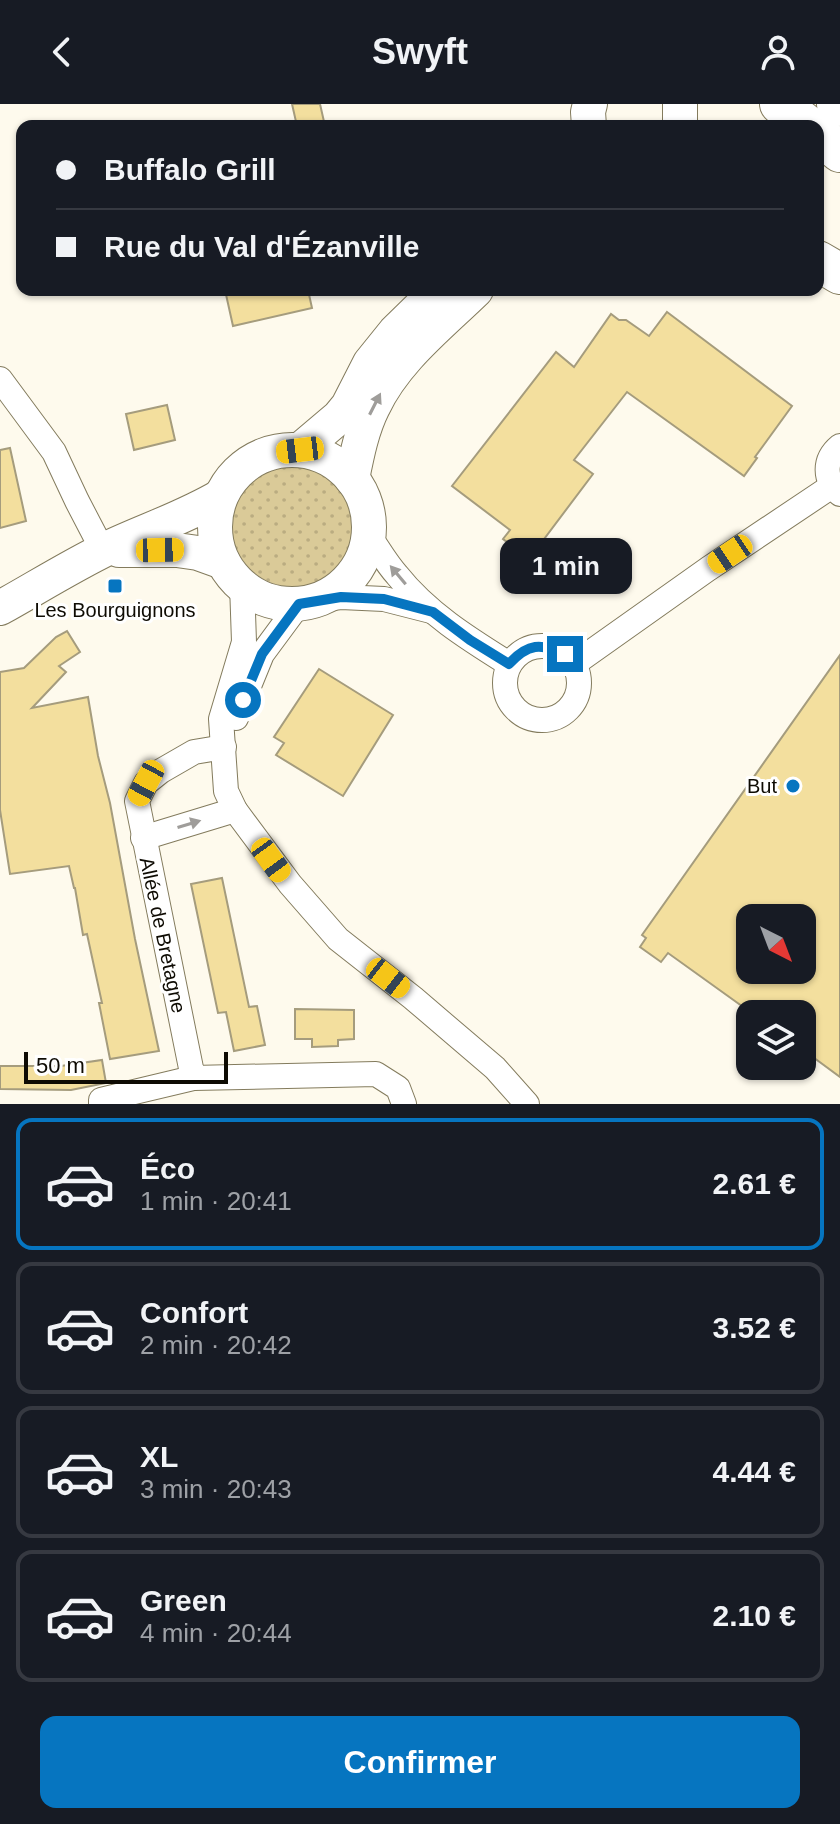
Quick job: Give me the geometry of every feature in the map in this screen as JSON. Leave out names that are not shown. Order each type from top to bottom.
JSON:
[{"type":"highway","points":[[780,104],[800,120]]},
{"type":"highway","points":[[824,139],[840,152]]},
{"type":"main road","points":[[300,450],[339,417],[370,363],[395,332],[432,296]]},
{"type":"main road","points":[[352,479],[364,428],[388,381],[404,359],[470,296]]},
{"type":"main road","points":[[300,450],[325,457],[352,479],[361,491],[369,525],[368,534],[357,570],[338,589],[308,602],[283,605],[252,594],[232,573],[217,546],[215,519],[221,496],[236,474],[264,455],[300,450]]},
{"type":"main road","points":[[0,608],[103,551],[193,512],[221,496]]},
{"type":"main road","points":[[103,551],[177,550],[198,553],[232,573]]},
{"type":"street","points":[[0,379],[54,452],[103,551]]},
{"type":"street","points":[[574,664],[708,569],[836,490],[828,477],[827,467],[840,446]]},
{"type":"street","points":[[368,534],[397,576],[433,612],[509,664]]},
{"type":"street","points":[[232,573],[244,642],[221,719],[226,791],[235,810],[290,884],[338,939],[495,1068],[527,1104]]},
{"type":"street","points":[[224,747],[262,654],[308,602],[341,597],[384,599],[433,612]]},
{"type":"street","points":[[536,646],[549,646],[565,654],[574,664],[579,678],[578,691],[572,705],[562,714],[553,719],[540,720],[520,714],[511,705],[505,677],[509,664],[523,651],[536,646]]},
{"type":"street","name":"Allée de Bretagne","points":[[193,1078],[137,801],[146,783],[161,771],[194,752],[224,747]]},
{"type":"street","name":"Allée de Bretagne","points":[[143,838],[235,810]]},
{"type":"street","points":[[101,1104],[101,1100],[193,1078],[376,1074],[398,1088],[404,1104]]},
{"type":"shaded area","points":[[293,465],[317,469],[336,483],[350,502],[354,526],[350,550],[336,569],[317,583],[293,587],[269,583],[250,569],[236,550],[232,526],[236,502],[250,483],[269,469]]},
{"type":"building","points":[[292,104],[320,104],[324,120],[296,120]]},
{"type":"building","points":[[226,296],[309,296],[312,308],[233,326]]},
{"type":"building","points":[[667,312],[792,406],[744,476],[627,392],[574,460],[593,474],[529,559],[503,539],[510,530],[452,486],[556,352],[574,367],[611,314],[649,336]]},
{"type":"building","points":[[167,405],[175,440],[134,450],[126,414]]},
{"type":"building","points":[[10,448],[26,521],[0,528],[0,450]]},
{"type":"building","points":[[67,631],[80,652],[59,666],[66,672],[32,708],[88,697],[159,1051],[110,1059],[99,1003],[102,1003],[87,934],[83,935],[69,866],[10,874],[0,810],[0,672],[24,668],[56,637]]},
{"type":"building","name":"But","points":[[840,655],[840,1077],[816,1059],[816,1000],[736,1002],[668,953],[661,962],[640,947],[646,938],[642,935]]},
{"type":"building","points":[[319,669],[393,715],[343,796],[276,755],[284,743],[274,737]]},
{"type":"building","points":[[222,878],[249,1007],[257,1006],[265,1045],[234,1051],[226,1012],[218,1013],[191,884]]},
{"type":"building","points":[[295,1009],[354,1010],[354,1039],[338,1040],[338,1046],[312,1047],[312,1039],[295,1039]]},
{"type":"building","points":[[102,1060],[106,1083],[71,1090],[0,1089],[0,1066],[61,1066]]},
{"type":"place","name":"Les Bourguignons","points":[[115,586]]},
{"type":"place","name":"But","points":[[793,786]]},
{"type":"route","points":[[243,700],[262,654],[299,604],[316,600],[341,597],[384,599],[433,612],[509,664],[523,651],[536,646],[549,646],[565,654]]}]
